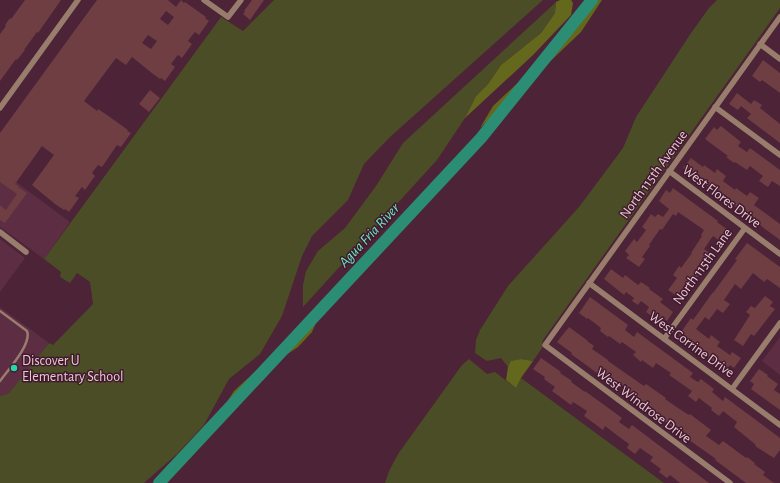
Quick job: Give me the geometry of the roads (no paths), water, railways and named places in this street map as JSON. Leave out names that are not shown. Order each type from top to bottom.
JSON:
[{"type":"street","points":[[0,108],[78,0]]},
{"type":"street","points":[[204,0],[228,17],[241,0]]},
{"type":"street","name":"North 115th Avenue","points":[[545,345],[780,17]]},
{"type":"street","points":[[760,44],[780,59]]},
{"type":"street","points":[[715,107],[780,155]]},
{"type":"street","name":"West Flores Drive","points":[[669,171],[780,254]]},
{"type":"street","name":"North 115th Lane","points":[[664,339],[745,228]]},
{"type":"street","points":[[0,232],[26,252]]},
{"type":"street","name":"West Corrine Drive","points":[[589,284],[780,425]]},
{"type":"street","points":[[732,389],[780,323]]},
{"type":"street","name":"West Windrose Drive","points":[[545,345],[730,483]]},
{"type":"lane","points":[[0,311],[27,331],[28,338],[25,347],[0,381]]},
{"type":"waterway","name":"Agua Fria River","points":[[159,483],[481,138],[592,0]]},
{"type":"place","name":"Discover U Elementary School","points":[[14,368]]}]
